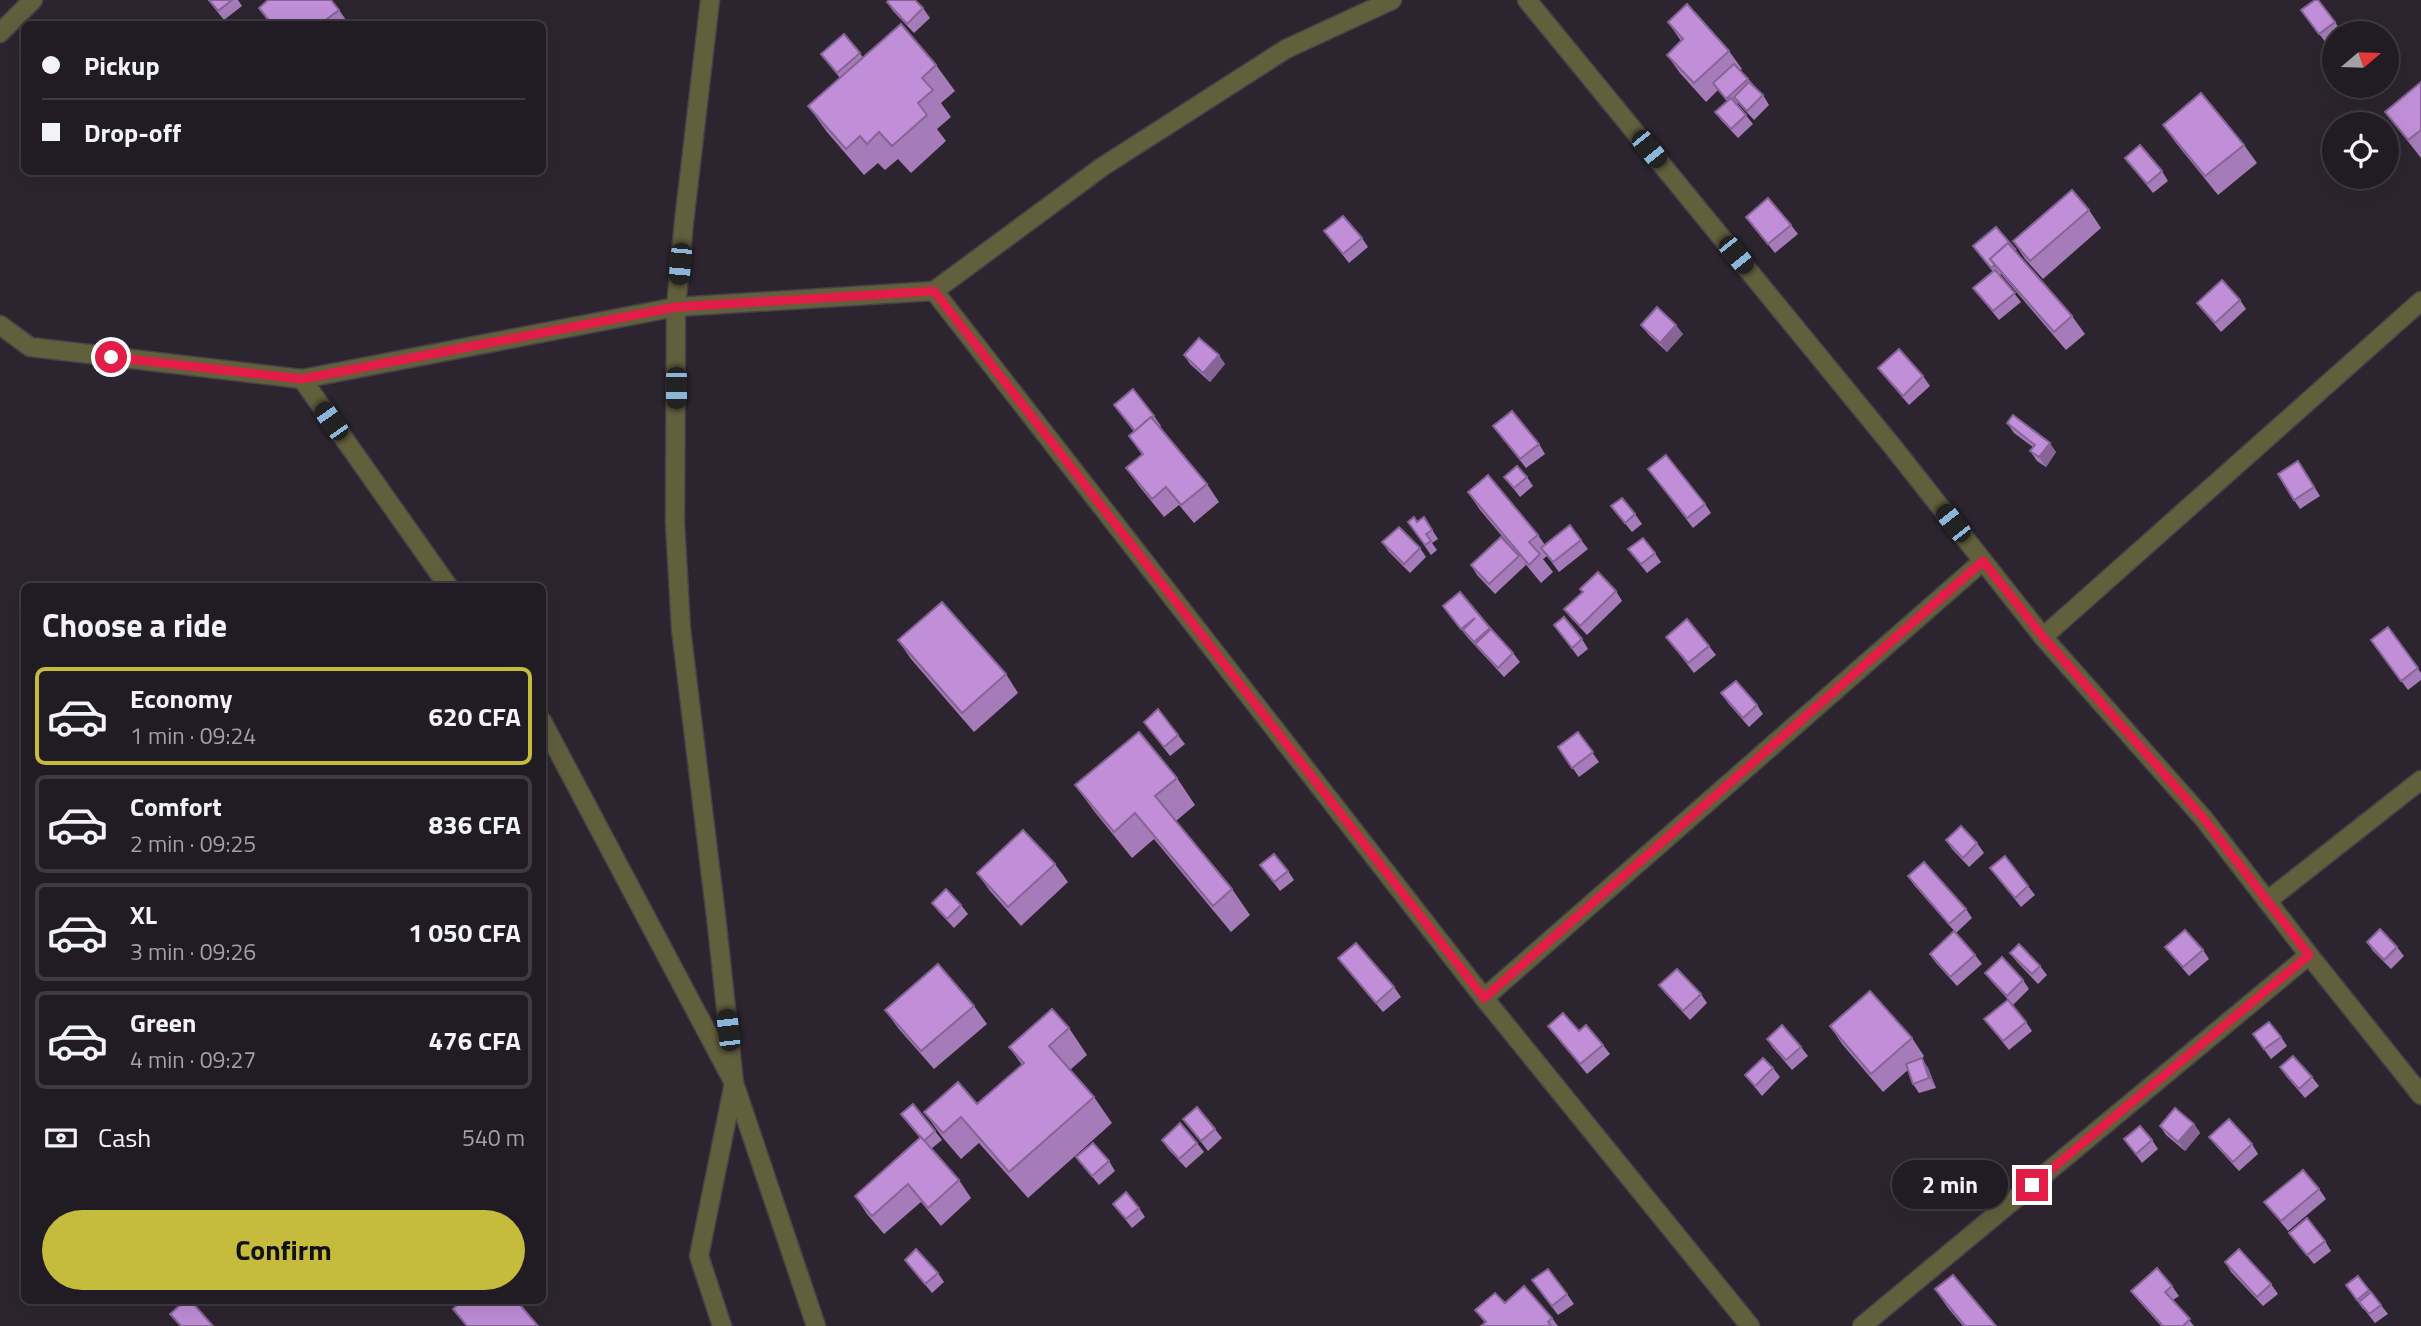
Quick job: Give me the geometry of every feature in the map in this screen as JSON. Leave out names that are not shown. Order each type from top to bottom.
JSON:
[{"type":"street","points":[[0,33],[33,0]]},
{"type":"street","points":[[710,0],[676,307],[675,523],[681,629],[734,1083],[699,1256],[722,1326]]},
{"type":"street","points":[[0,325],[30,347],[302,379],[676,307],[934,291],[1102,167],[1286,49],[1392,0]]},
{"type":"street","points":[[1527,0],[1875,426],[2043,637],[2204,819],[2421,1095]]},
{"type":"street","points":[[934,291],[1484,998],[1750,1326]]},
{"type":"street","points":[[2043,637],[2421,301]]},
{"type":"street","points":[[302,379],[446,583]]},
{"type":"street","points":[[1484,998],[1983,561]]},
{"type":"street","points":[[546,729],[734,1083],[816,1326]]},
{"type":"street","points":[[2267,901],[2421,780]]},
{"type":"street","points":[[1862,1326],[2309,955]]},
{"type":"building","points":[[209,0],[232,0],[218,11]]},
{"type":"building","points":[[268,0],[331,0],[339,10],[324,21],[270,21],[259,8]]},
{"type":"building","points":[[915,0],[923,8],[907,24],[887,2]]},
{"type":"building","points":[[2318,0],[2334,21],[2322,21],[2322,32],[2319,34],[2301,10]]},
{"type":"building","points":[[1687,4],[1729,51],[1694,83],[1667,55],[1683,39],[1668,22]]},
{"type":"building","points":[[901,24],[936,65],[922,78],[933,90],[918,103],[927,115],[892,146],[879,132],[867,144],[860,136],[846,149],[808,106]]},
{"type":"building","points":[[844,34],[860,53],[837,73],[821,54]]},
{"type":"building","points":[[1734,64],[1748,79],[1726,99],[1713,83]]},
{"type":"building","points":[[1749,82],[1763,95],[1747,111],[1734,97]]},
{"type":"building","points":[[2421,82],[2421,130],[2408,140],[2399,129],[2399,112],[2385,112]]},
{"type":"building","points":[[2201,93],[2244,145],[2205,176],[2163,125]]},
{"type":"building","points":[[1731,98],[1746,115],[1731,129],[1715,112]]},
{"type":"building","points":[[2140,145],[2162,171],[2147,184],[2125,158]]},
{"type":"building","points":[[2072,190],[2089,210],[2030,261],[2013,241]]},
{"type":"building","points":[[1768,198],[1791,225],[1768,244],[1746,217]]},
{"type":"building","points":[[1343,216],[1362,238],[1343,254],[1324,231]]},
{"type":"building","points":[[1996,227],[2015,249],[2008,243],[1990,259],[1995,265],[1991,268],[1973,246]]},
{"type":"building","points":[[2008,243],[2072,316],[2054,332],[1990,259]]},
{"type":"building","points":[[1995,270],[2015,293],[1993,311],[1973,288]]},
{"type":"building","points":[[2222,280],[2240,300],[2215,323],[2197,303]]},
{"type":"building","points":[[1657,307],[1676,325],[1660,343],[1641,325]]},
{"type":"building","points":[[1199,338],[1219,355],[1203,373],[1184,355]]},
{"type":"building","points":[[1899,349],[1923,376],[1903,396],[1878,368]]},
{"type":"building","points":[[1133,389],[1154,416],[1135,431],[1114,405]]},
{"type":"building","points":[[1512,411],[1539,444],[1520,459],[1493,426]]},
{"type":"building","points":[[2013,415],[2050,443],[2039,457],[2030,451],[2035,445],[2007,423]]},
{"type":"building","points":[[1151,417],[1207,484],[1181,505],[1166,487],[1152,499],[1126,468],[1143,454],[1129,436]]},
{"type":"building","points":[[1666,455],[1705,504],[1687,518],[1648,469]]},
{"type":"building","points":[[2298,461],[2314,487],[2294,500],[2278,474]]},
{"type":"building","points":[[1517,466],[1527,477],[1514,488],[1504,477]]},
{"type":"building","points":[[1488,475],[1538,535],[1529,542],[1540,554],[1529,565],[1468,492]]},
{"type":"building","points":[[1622,498],[1635,514],[1625,523],[1611,506]]},
{"type":"building","points":[[1414,517],[1417,522],[1424,517],[1432,530],[1426,534],[1431,541],[1425,545],[1408,522]]},
{"type":"building","points":[[1570,525],[1581,540],[1553,562],[1541,548]]},
{"type":"building","points":[[1399,527],[1420,548],[1404,564],[1382,542]]},
{"type":"building","points":[[1501,537],[1519,556],[1489,584],[1471,565]]},
{"type":"building","points":[[1643,538],[1655,553],[1641,564],[1628,549]]},
{"type":"building","points":[[1598,572],[1616,591],[1580,626],[1564,609],[1583,592],[1580,589]]},
{"type":"building","points":[[1460,592],[1490,628],[1474,642],[1463,630],[1475,618],[1461,629],[1443,606]]},
{"type":"building","points":[[942,602],[1006,674],[962,713],[898,640]]},
{"type":"building","points":[[1564,617],[1582,639],[1572,648],[1554,625]]},
{"type":"building","points":[[1687,619],[1709,646],[1688,663],[1666,637]]},
{"type":"building","points":[[2388,627],[2418,668],[2401,681],[2371,640]]},
{"type":"building","points":[[1491,629],[1513,653],[1498,668],[1475,644]]},
{"type":"building","points":[[1736,681],[1757,705],[1743,718],[1721,693]]},
{"type":"building","points":[[1158,709],[1178,735],[1164,747],[1144,722]]},
{"type":"building","points":[[1139,732],[1177,778],[1155,796],[1232,889],[1213,906],[1135,813],[1114,832],[1075,785]]},
{"type":"building","points":[[1578,732],[1593,752],[1572,768],[1558,747]]},
{"type":"building","points":[[1961,826],[1977,843],[1963,858],[1946,840]]},
{"type":"building","points":[[1023,830],[1055,864],[1008,907],[977,873]]},
{"type":"building","points":[[1274,854],[1288,871],[1274,882],[1260,865]]},
{"type":"building","points":[[2005,856],[2028,886],[2015,898],[1990,868]]},
{"type":"building","points":[[1924,862],[1966,909],[1949,924],[1908,876]]},
{"type":"building","points":[[946,889],[961,905],[947,919],[932,903]]},
{"type":"building","points":[[2380,929],[2397,947],[2384,960],[2367,942]]},
{"type":"building","points":[[2185,930],[2203,950],[2183,967],[2165,947]]},
{"type":"building","points":[[1954,931],[1975,955],[1950,977],[1930,954]]},
{"type":"building","points":[[1356,943],[1394,987],[1376,1003],[1338,958]]},
{"type":"building","points":[[2019,944],[2040,966],[2032,974],[2010,953]]},
{"type":"building","points":[[2002,957],[2023,980],[2007,996],[1985,973]]},
{"type":"building","points":[[938,964],[974,1006],[921,1051],[885,1010]]},
{"type":"building","points":[[1677,969],[1701,994],[1683,1011],[1659,985]]},
{"type":"building","points":[[1870,991],[1912,1038],[1871,1074],[1830,1026]]},
{"type":"building","points":[[2008,1000],[2026,1022],[2003,1041],[1984,1019]]},
{"type":"building","points":[[1052,1009],[1069,1028],[1049,1046],[1094,1097],[1009,1172],[961,1117],[943,1133],[924,1112],[958,1082],[977,1104],[1024,1063],[1009,1047]]},
{"type":"building","points":[[1563,1013],[1579,1031],[1586,1025],[1603,1045],[1580,1064],[1548,1026]]},
{"type":"building","points":[[2269,1022],[2281,1037],[2264,1049],[2253,1034]]},
{"type":"building","points":[[1782,1025],[1801,1047],[1786,1060],[1767,1039]]},
{"type":"building","points":[[2293,1056],[2312,1077],[2299,1089],[2280,1067]]},
{"type":"building","points":[[1763,1058],[1773,1068],[1755,1086],[1745,1075]]},
{"type":"building","points":[[1922,1058],[1929,1078],[1913,1084],[1906,1064]]},
{"type":"building","points":[[913,1104],[935,1131],[924,1141],[901,1114]]},
{"type":"building","points":[[1197,1107],[1215,1129],[1201,1141],[1183,1119]]},
{"type":"building","points":[[2175,1108],[2194,1124],[2178,1142],[2160,1126]]},
{"type":"building","points":[[2229,1119],[2252,1144],[2233,1162],[2209,1137]]},
{"type":"building","points":[[1180,1123],[1197,1143],[1179,1159],[1162,1140]]},
{"type":"building","points":[[2140,1126],[2152,1140],[2136,1154],[2124,1139]]},
{"type":"building","points":[[921,1137],[959,1180],[928,1208],[908,1184],[872,1216],[855,1196]]},
{"type":"building","points":[[1093,1143],[1109,1161],[1092,1176],[1076,1157]]},
{"type":"building","points":[[2303,1170],[2319,1189],[2281,1221],[2264,1202]]},
{"type":"building","points":[[1126,1192],[1139,1208],[1126,1219],[1113,1204]]},
{"type":"building","points":[[2307,1218],[2325,1241],[2307,1255],[2289,1233]]},
{"type":"building","points":[[916,1249],[938,1273],[925,1284],[905,1260]]},
{"type":"building","points":[[2239,1249],[2271,1284],[2257,1297],[2225,1262]]},
{"type":"building","points":[[2157,1268],[2172,1286],[2165,1292],[2190,1319],[2183,1326],[2163,1326],[2131,1291]]},
{"type":"building","points":[[1548,1269],[1567,1294],[1552,1306],[1532,1280]]},
{"type":"building","points":[[1953,1275],[1996,1326],[1965,1326],[1935,1289]]},
{"type":"building","points":[[2358,1276],[2369,1290],[2357,1300],[2346,1285]]},
{"type":"building","points":[[1524,1286],[1552,1318],[1548,1322],[1551,1326],[1481,1326],[1486,1322],[1475,1310],[1495,1293],[1505,1303]]},
{"type":"building","points":[[2371,1292],[2381,1305],[2369,1314],[2359,1302]]},
{"type":"building","points":[[181,1304],[194,1304],[213,1326],[181,1326],[170,1314]]},
{"type":"building","points":[[459,1304],[519,1304],[538,1326],[467,1326],[453,1309]]},
{"type":"route","points":[[111,357],[302,379],[676,307],[934,291],[1484,998],[1983,561],[2043,637],[2204,819],[2309,955],[2032,1185]]}]
